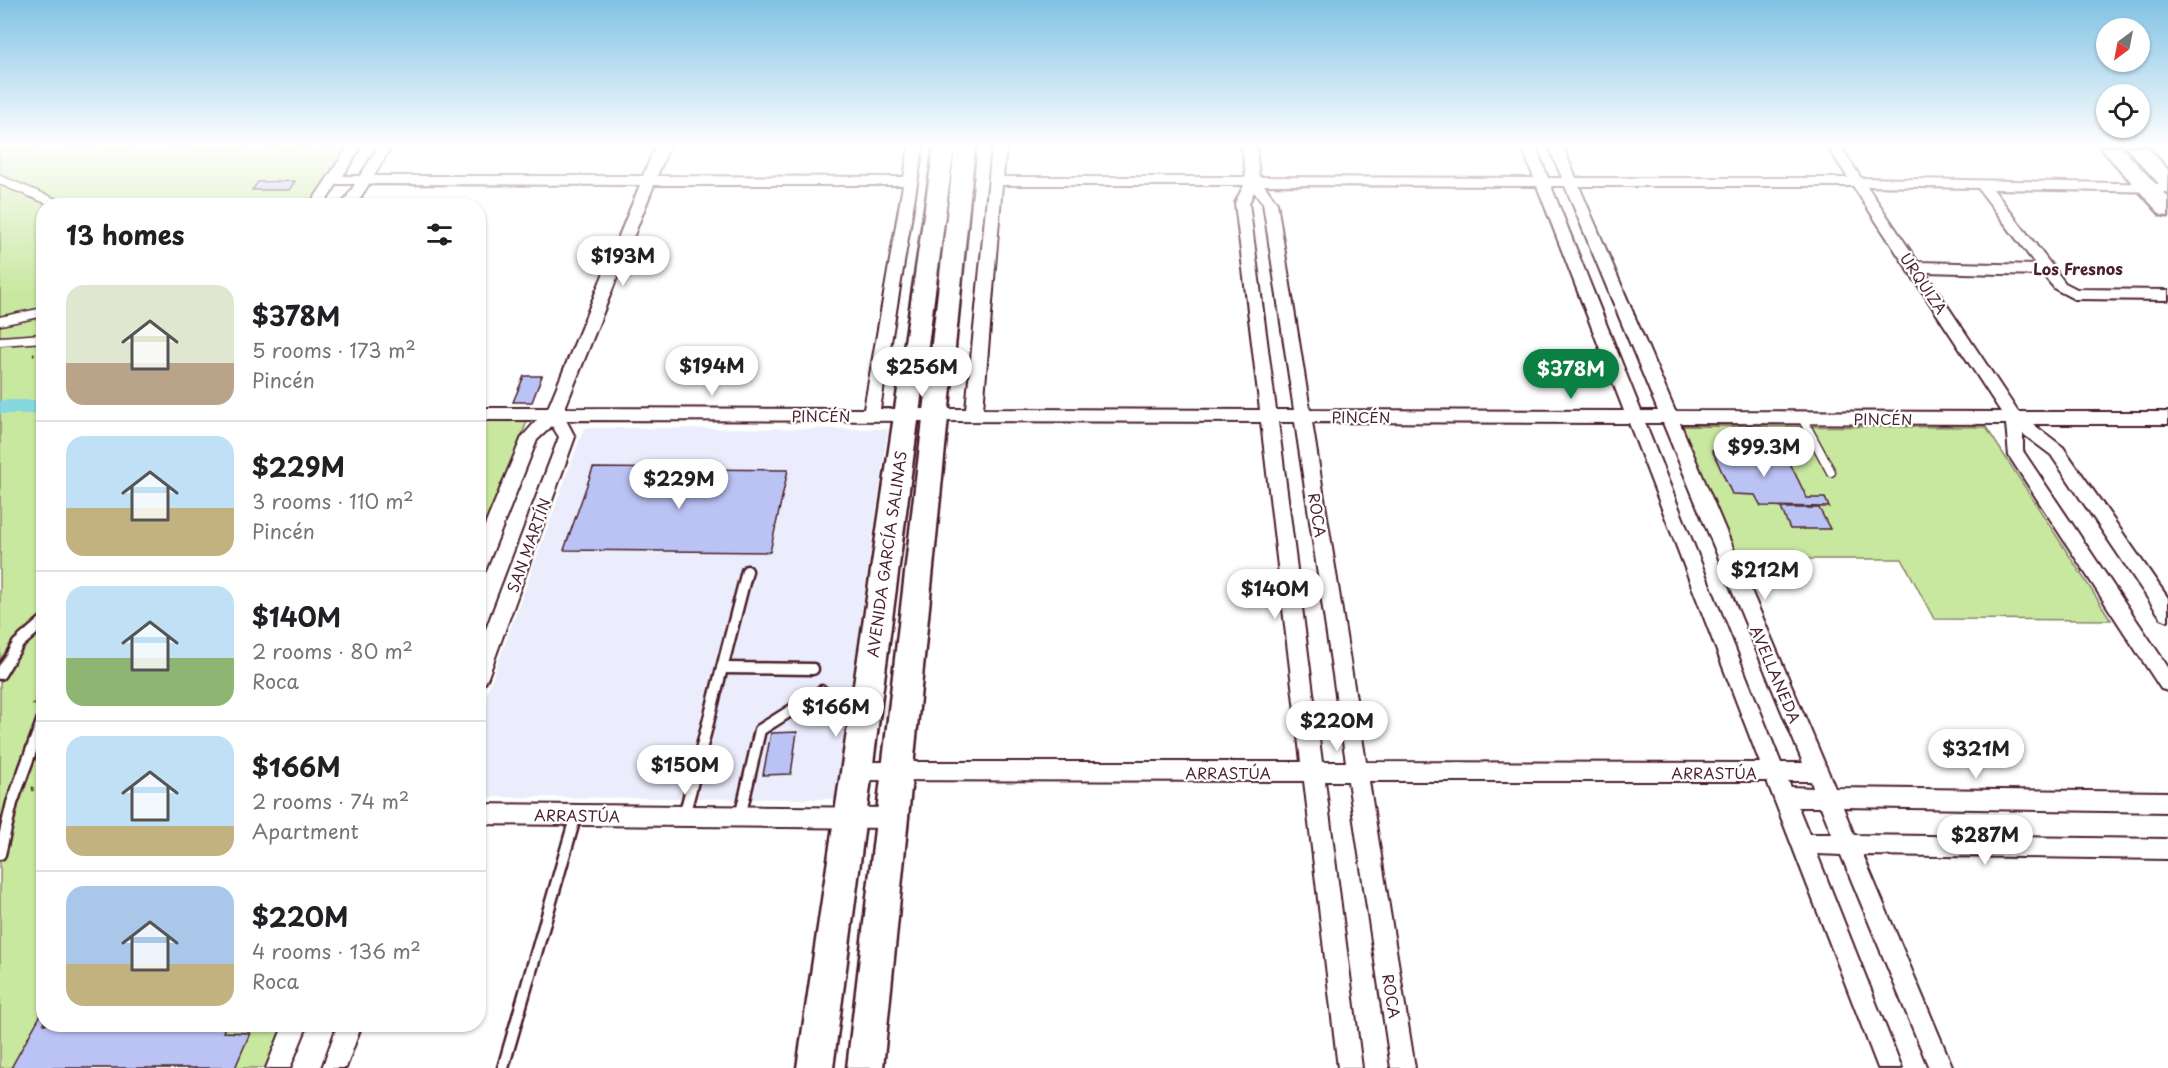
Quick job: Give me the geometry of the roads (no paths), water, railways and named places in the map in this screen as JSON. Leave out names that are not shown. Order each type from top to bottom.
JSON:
[{"type":"main road","name":"AVENIDA GARCÍA SALINAS","points":[[815,1068],[937,197]]},
{"type":"main road","points":[[865,1068],[960,197]]},
{"type":"main road","points":[[2155,197],[2168,210]]},
{"type":"street","points":[[486,546],[530,437],[554,414],[641,197]]},
{"type":"street","points":[[871,415],[906,197]]},
{"type":"street","points":[[974,415],[993,197]]},
{"type":"street","name":"ROCA","points":[[1245,197],[1242,203],[1350,1068]]},
{"type":"street","name":"ROCA","points":[[1265,197],[1270,203],[1403,1068]]},
{"type":"street","points":[[1549,197],[1890,1068]]},
{"type":"street","name":"AVELLANEDA","points":[[1577,197],[1941,1068]]},
{"type":"street","name":"URQUIZA","points":[[1866,197],[2014,418],[2057,451],[2168,613]]},
{"type":"street","points":[[1993,197],[2060,286],[2073,294],[2168,296]]},
{"type":"street","points":[[1913,267],[2048,270]]},
{"type":"street","name":"PINCÉN","points":[[486,414],[2168,418]]},
{"type":"street","name":"SAN MARTÍN","points":[[486,655],[567,437],[554,414]]},
{"type":"street","points":[[2014,418],[2015,452],[2168,683]]},
{"type":"street","name":"ARRASTÚA","points":[[856,771],[1817,772]]},
{"type":"street","points":[[1784,797],[2168,802]]},
{"type":"street","name":"ARRASTÚA","points":[[486,814],[891,818]]},
{"type":"street","points":[[1802,844],[2168,849]]},
{"type":"street","points":[[278,1068],[293,1032]]},
{"type":"street","points":[[334,1068],[347,1032]]},
{"type":"lane","points":[[0,321],[36,314]]},
{"type":"lane","points":[[0,341],[36,339]]},
{"type":"lane","points":[[1802,418],[1831,472]]},
{"type":"lane","points":[[684,816],[747,571]]},
{"type":"lane","points":[[0,674],[6,660],[27,633],[36,627]]},
{"type":"lane","points":[[722,668],[813,669]]},
{"type":"lane","points":[[740,817],[760,730],[822,691]]},
{"type":"lane","points":[[0,854],[3,823],[36,737]]},
{"type":"lane","points":[[503,1068],[576,815]]},
{"type":"waterway","points":[[0,407],[36,407]]},
{"type":"district","name":"Los Fresnos","points":[[2078,268]]}]
